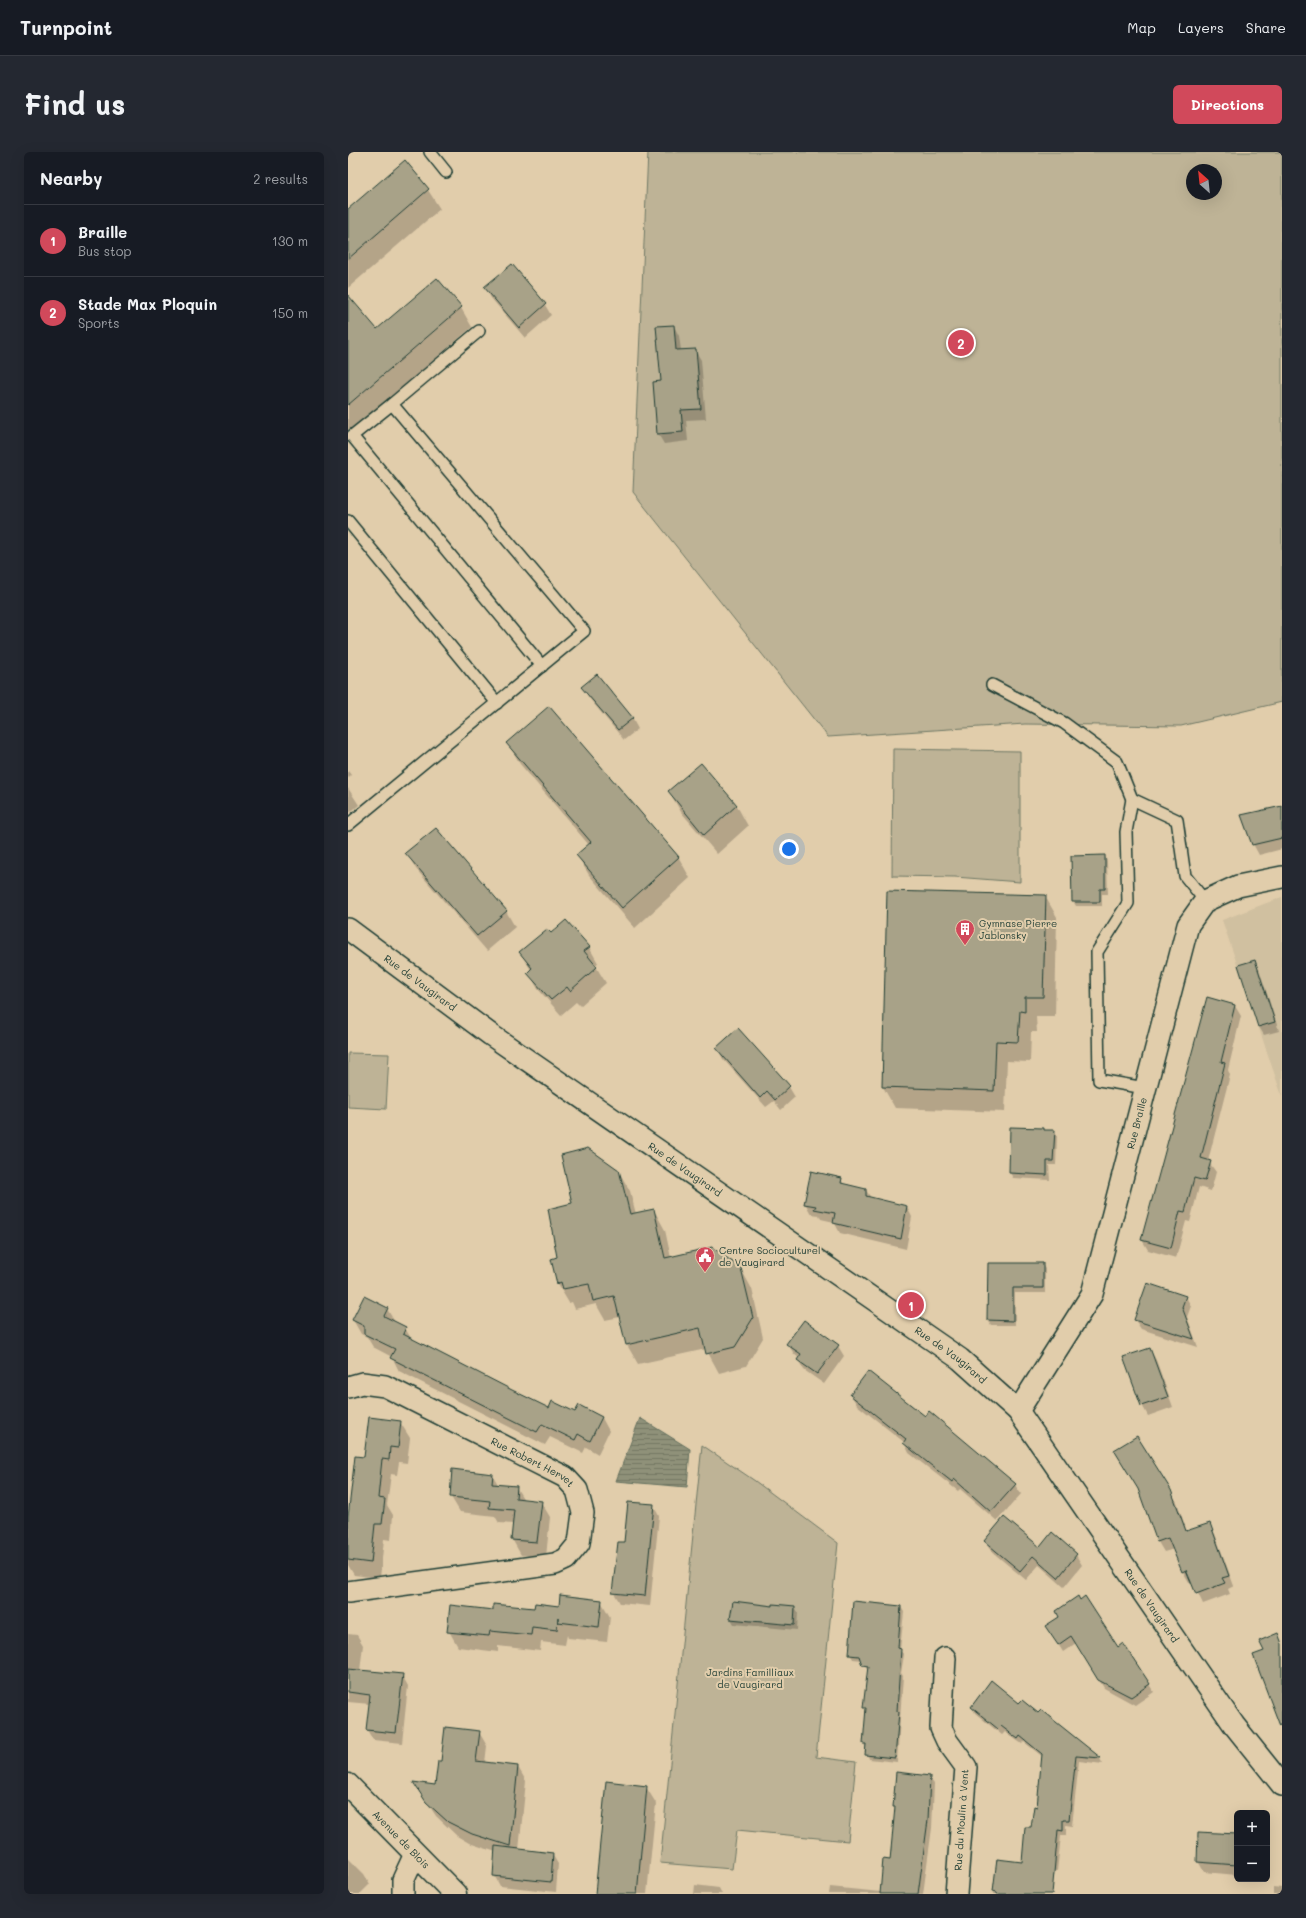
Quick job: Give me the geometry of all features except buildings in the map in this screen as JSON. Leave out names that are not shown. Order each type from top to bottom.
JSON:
[{"type":"main road","name":"Avenue de Blois","points":[[348,1785],[455,1894]]},
{"type":"street","points":[[1205,901],[1238,886],[1282,876]]},
{"type":"street","name":"Rue Braille","points":[[1018,1411],[1092,1294],[1188,925],[1205,901]]},
{"type":"street","name":"Rue de Vaugirard","points":[[348,929],[491,1035],[960,1359],[1018,1411],[1234,1725],[1282,1785]]},
{"type":"street","name":"Rue Robert Hervet","points":[[348,1387],[362,1382],[385,1386],[565,1477],[577,1490],[583,1513],[579,1543],[566,1559],[555,1564],[348,1592]]},
{"type":"street","name":"Rue du Moulin à Vent","points":[[945,1658],[940,1728],[947,1741],[966,1766],[956,1894]]},
{"type":"street","points":[[403,1894],[403,1880],[416,1854]]},
{"type":"lane","points":[[430,152],[446,172]]},
{"type":"lane","points":[[480,331],[350,438],[542,666]]},
{"type":"lane","points":[[348,825],[584,631],[392,404]]},
{"type":"lane","points":[[348,521],[497,703]]},
{"type":"lane","points":[[992,685],[1064,723],[1117,762],[1132,799],[1126,832],[1128,903],[1096,952],[1099,1080],[1146,1088]]},
{"type":"lane","points":[[1132,799],[1177,820],[1185,876],[1205,901]]},
{"type":"shaded area","points":[[1282,897],[1282,1096],[1222,920]]},
{"type":"shaded area","points":[[640,1418],[690,1449],[687,1487],[616,1481]]},
{"type":"green space","points":[[648,152],[1282,152],[1282,702],[1181,726],[1025,724],[828,737],[633,492]]},
{"type":"green space","points":[[893,749],[1020,751],[1020,882],[955,877],[892,876]]},
{"type":"green space","points":[[348,1053],[389,1054],[386,1109],[348,1107]]},
{"type":"green space","name":"Jardins Familliaux de Vaugirard","points":[[702,1445],[755,1481],[838,1543],[816,1757],[856,1762],[848,1841],[737,1830],[732,1869],[660,1863]]},
{"type":"place","name":"Stade Max Ploquin","points":[[961,343]]},
{"type":"place","name":"Gymnase Pierre Jablonsky","points":[[965,946]]},
{"type":"place","name":"Centre Socioculturel de Vaugirard","points":[[705,1273]]},
{"type":"place","name":"Braille","points":[[911,1305]]}]
